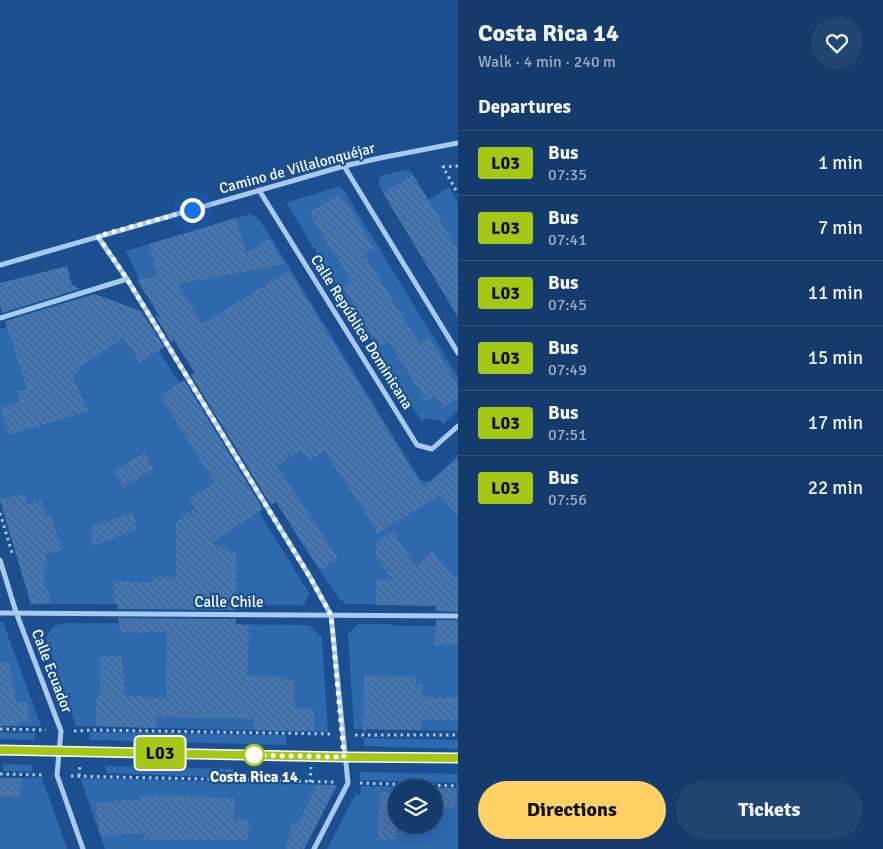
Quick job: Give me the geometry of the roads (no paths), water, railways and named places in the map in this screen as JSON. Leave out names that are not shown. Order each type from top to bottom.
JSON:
[{"type":"street","name":"Camino de Villalonquéjar","points":[[0,265],[344,166],[458,144]]},
{"type":"street","points":[[344,166],[458,353]]},
{"type":"street","name":"Calle República Dominicana","points":[[259,190],[417,445],[432,449],[458,426]]},
{"type":"street","points":[[98,236],[127,279],[310,577],[331,615],[348,783],[314,849]]},
{"type":"street","points":[[0,318],[127,279]]},
{"type":"street","name":"Calle Ecuador","points":[[0,560],[16,612],[61,730],[57,775],[83,849]]},
{"type":"street","name":"Calle Chile","points":[[0,613],[458,616]]},
{"type":"street","points":[[0,750],[458,758]]},
{"type":"place","name":"Costa Rica 14","points":[[254,755]]}]
